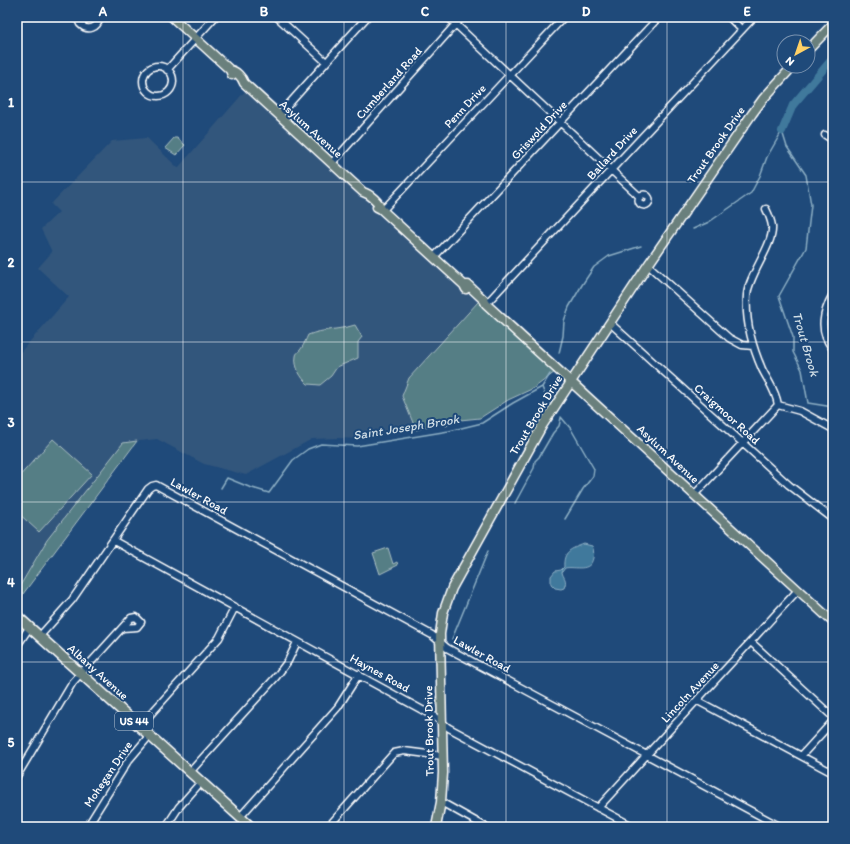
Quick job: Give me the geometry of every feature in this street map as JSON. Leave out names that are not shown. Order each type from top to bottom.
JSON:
[{"type":"highway","name":"Albany Avenue","points":[[17,616],[251,827]]},
{"type":"main road","name":"Asylum Avenue","points":[[172,17],[230,70],[231,74],[240,82],[244,83],[332,163],[363,192],[364,196],[382,210],[434,257],[481,303],[486,304],[833,622]]},
{"type":"main road","points":[[816,42],[833,24]]},
{"type":"main road","name":"Trout Brook Drive","points":[[436,827],[441,802],[443,756],[440,643],[442,617],[452,588],[542,426],[570,381],[752,114],[763,99],[786,74]]},
{"type":"street","points":[[77,17],[80,24],[87,28],[95,26],[100,17]]},
{"type":"street","points":[[168,70],[215,17]]},
{"type":"street","points":[[277,17],[326,62]]},
{"type":"street","points":[[279,115],[367,17]]},
{"type":"street","points":[[448,17],[640,197]]},
{"type":"street","name":"Cumberland Road","points":[[332,163],[462,17]]},
{"type":"street","name":"Penn Drive","points":[[382,210],[564,17]]},
{"type":"street","name":"Griswold Drive","points":[[434,257],[659,17]]},
{"type":"street","points":[[729,17],[742,30]]},
{"type":"street","name":"Ballard Drive","points":[[486,304],[754,17]]},
{"type":"street","points":[[156,67],[161,67],[168,70],[172,80],[169,91],[161,96],[155,96],[150,93],[144,84],[146,73],[150,69],[156,67]]},
{"type":"street","points":[[825,135],[833,140]]},
{"type":"street","points":[[766,209],[771,220],[772,231],[750,283],[747,294],[748,318],[753,346],[775,392],[778,405]]},
{"type":"street","points":[[648,265],[728,338],[742,345],[753,346]]},
{"type":"street","points":[[833,294],[826,307],[823,320],[826,338],[833,349]]},
{"type":"street","name":"Craigmoor Road","points":[[610,323],[789,485],[833,519]]},
{"type":"street","points":[[694,495],[778,405]]},
{"type":"street","points":[[778,405],[800,411],[833,430]]},
{"type":"street","name":"Lawler Road","points":[[114,541],[148,489],[154,485],[165,489],[432,635],[446,648],[781,827]]},
{"type":"street","points":[[39,637],[72,600],[114,541]]},
{"type":"street","name":"Haynes Road","points":[[114,541],[359,674],[435,717],[450,728],[634,827]]},
{"type":"street","name":"Lincoln Avenue","points":[[598,808],[698,701],[798,590]]},
{"type":"street","points":[[140,726],[219,638],[235,608]]},
{"type":"street","points":[[17,646],[29,628]]},
{"type":"street","points":[[17,776],[73,682],[122,628]]},
{"type":"street","points":[[190,772],[276,677],[298,642]]},
{"type":"street","points":[[751,642],[833,717]]},
{"type":"street","points":[[240,817],[338,707],[359,674]]},
{"type":"street","points":[[698,701],[833,773]]},
{"type":"street","points":[[802,756],[833,721]]},
{"type":"street","name":"Mohegan Drive","points":[[87,827],[128,761],[150,735]]},
{"type":"street","points":[[328,827],[394,753],[404,751],[443,756]]},
{"type":"street","points":[[166,827],[178,807],[201,782]]},
{"type":"street","points":[[441,802],[486,827]]},
{"type":"shaded area","points":[[246,90],[478,302],[409,378],[402,396],[416,430],[358,439],[312,439],[246,475],[204,464],[157,439],[123,443],[47,540],[17,591],[17,356],[69,297],[38,268],[52,252],[41,229],[59,212],[51,204],[112,141],[147,138],[178,168]]},
{"type":"shaded area","points":[[584,544],[592,546],[593,548],[594,555],[591,563],[589,566],[582,568],[565,568],[562,572],[565,581],[564,588],[555,588],[551,584],[551,576],[555,571],[561,570],[564,567],[565,557],[569,551]]},
{"type":"green space","points":[[174,138],[177,138],[185,145],[176,155],[165,148]]},
{"type":"green space","points":[[478,302],[555,372],[534,388],[508,400],[480,418],[450,421],[446,426],[441,422],[416,430],[402,396],[409,378]]},
{"type":"green space","points":[[355,325],[362,337],[358,342],[358,358],[337,367],[331,376],[320,385],[308,384],[299,372],[296,364],[296,354],[302,347],[308,335]]},
{"type":"green space","points":[[53,439],[92,474],[39,532],[17,512],[17,479]]},
{"type":"green space","points":[[137,441],[17,602],[17,591],[47,540],[123,443]]},
{"type":"green space","points":[[388,548],[393,564],[397,562],[398,565],[380,574],[373,553]]},
{"type":"waterway","name":"Trout Brook","points":[[782,131],[793,105],[833,58]]},
{"type":"waterway","name":"Trout Brook","points":[[782,131],[787,147],[806,175],[811,205],[806,248],[779,296],[793,337],[793,352],[802,370],[808,403],[833,407]]},
{"type":"waterway","points":[[693,229],[709,222],[751,193],[760,176],[767,157],[782,131]]},
{"type":"waterway","points":[[559,353],[563,336],[564,321],[569,307],[594,267],[609,256],[641,246]]},
{"type":"waterway","name":"Saint Joseph Brook","points":[[221,488],[227,478],[269,493],[293,460],[308,449],[321,444],[357,446],[449,431],[482,423],[513,403],[542,387],[550,374]]},
{"type":"waterway","points":[[542,387],[546,398]]},
{"type":"waterway","points":[[561,417],[571,429],[594,469],[593,476],[583,489],[565,519]]},
{"type":"waterway","points":[[515,503],[534,468],[535,461],[559,426],[561,418]]},
{"type":"waterway","points":[[452,639],[488,551]]}]
